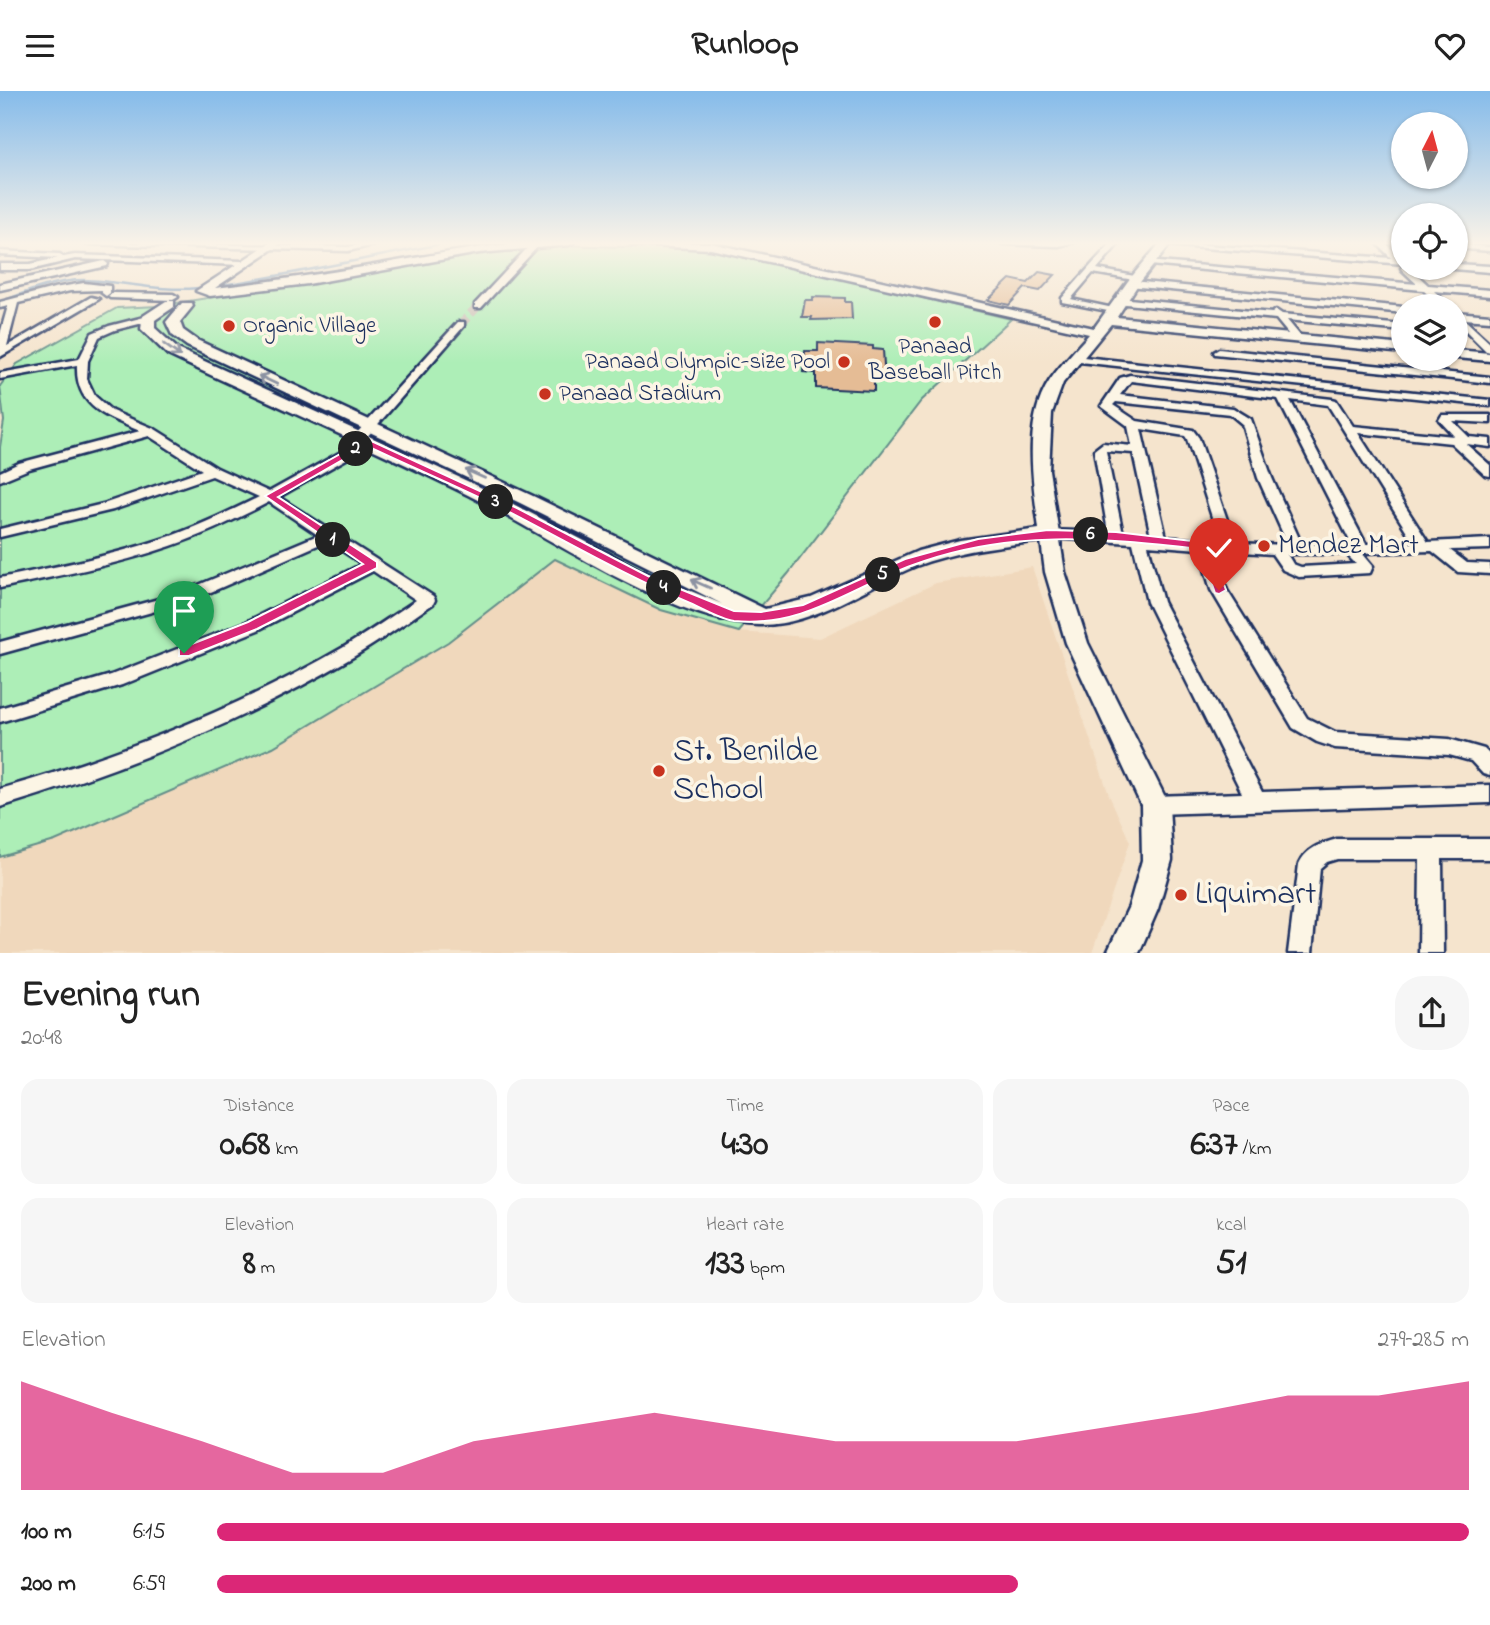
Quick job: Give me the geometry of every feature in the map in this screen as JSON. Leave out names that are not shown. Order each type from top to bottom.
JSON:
[{"type":"street","points":[[0,287],[21,282]]},
{"type":"street","points":[[206,292],[218,282]]},
{"type":"street","points":[[206,292],[289,282]]},
{"type":"street","points":[[478,306],[500,282]]},
{"type":"street","points":[[992,282],[1122,299],[1391,327]]},
{"type":"street","points":[[1080,282],[1065,300],[1266,297],[1391,309]]},
{"type":"street","points":[[1105,282],[1122,299],[1210,330],[1391,348]]},
{"type":"street","points":[[1124,953],[1143,909],[1157,860],[1155,806],[1077,643],[1055,572],[1040,470],[1044,413],[1056,381],[1135,282]]},
{"type":"street","points":[[1419,282],[1432,294]]},
{"type":"street","points":[[0,305],[54,300],[103,286],[110,295]]},
{"type":"street","points":[[1122,299],[1423,286],[1490,293]]},
{"type":"street","points":[[0,353],[93,299],[110,295],[177,302],[208,299],[212,295],[206,292]]},
{"type":"street","points":[[1266,297],[1277,315],[1298,339]]},
{"type":"street","points":[[49,323],[54,300]]},
{"type":"street","points":[[0,353],[14,302]]},
{"type":"street","points":[[0,798],[60,781],[226,713],[340,657],[427,600],[270,496],[212,471],[151,432],[108,412],[90,398],[82,379],[83,363],[95,335],[148,319],[177,302]]},
{"type":"street","points":[[177,302],[173,322],[177,332],[192,343],[365,436],[644,579],[732,616],[761,617],[806,610],[909,562],[978,543],[1048,534],[1159,539],[1205,546],[1276,548],[1490,544]]},
{"type":"street","points":[[1468,316],[1490,318]]},
{"type":"street","points":[[148,319],[148,329],[173,352],[365,436]]},
{"type":"street","points":[[0,583],[90,566],[169,542],[270,496],[365,436],[461,324]]},
{"type":"street","points":[[1468,327],[1490,349]]},
{"type":"street","points":[[1210,330],[1219,352],[1220,373]]},
{"type":"street","points":[[1468,334],[1490,336]]},
{"type":"street","points":[[1219,352],[1490,380]]},
{"type":"street","points":[[1468,355],[1490,358]]},
{"type":"street","points":[[1074,359],[1490,403]]},
{"type":"street","points":[[0,377],[83,363]]},
{"type":"street","points":[[1229,546],[1194,439],[1189,433],[1134,424],[1108,409],[1108,403],[1124,380],[1130,378],[1332,402],[1430,547],[1463,568],[1490,569]]},
{"type":"street","points":[[1276,548],[1288,566],[1299,572],[1365,569],[1282,395]]},
{"type":"street","points":[[1114,398],[1233,411],[1241,415],[1247,422],[1265,478],[1296,547]]},
{"type":"street","points":[[1490,419],[1446,417],[1445,420],[1490,472]]},
{"type":"street","points":[[1134,424],[1159,539]]},
{"type":"street","points":[[1350,429],[1490,443]]},
{"type":"street","points":[[0,477],[24,466],[151,432]]},
{"type":"street","points":[[1116,536],[1100,450],[1103,447],[1139,450]]},
{"type":"street","points":[[0,533],[149,497],[212,471]]},
{"type":"street","points":[[0,648],[182,598],[327,536]]},
{"type":"street","points":[[1139,538],[1155,602],[1256,801]]},
{"type":"street","points":[[1205,546],[1219,590],[1300,723],[1324,737],[1335,740],[1449,747],[1478,755],[1490,768]]},
{"type":"street","points":[[0,715],[116,680],[252,625],[373,565]]},
{"type":"street","points":[[1155,806],[1490,794]]},
{"type":"street","points":[[1300,953],[1310,864],[1320,854],[1337,849],[1490,849]]},
{"type":"street","points":[[1431,850],[1431,953]]},
{"type":"shaded area","name":"St. Benilde School","points":[[555,559],[661,610],[739,632],[820,638],[936,583],[1032,567],[1109,795],[1130,842],[1092,953],[0,953],[0,857],[55,841],[273,747],[448,642]]},
{"type":"green space","points":[[303,282],[857,282],[1011,319],[921,401],[788,574],[739,632],[661,610],[555,559],[448,642],[273,747],[55,841],[0,857],[0,447],[4,421],[0,386],[17,364],[117,308],[158,306]]},
{"type":"building","points":[[1007,282],[1048,282],[1040,291],[1025,288],[1009,305],[988,300]]},
{"type":"building","points":[[813,297],[845,298],[845,302],[851,302],[852,319],[811,320],[812,317],[802,317],[805,300],[813,300]]},
{"type":"building","name":"Panaad Olympic-size Pool","points":[[818,343],[873,346],[873,349],[883,350],[885,381],[874,381],[874,391],[816,388],[816,373],[803,372],[805,351],[818,351]]},
{"type":"waterway","points":[[0,302],[61,282]]},
{"type":"waterway","points":[[109,282],[169,289],[198,288]]},
{"type":"waterway","points":[[217,286],[239,282]]},
{"type":"tunnel","points":[[461,324],[478,306]]},
{"type":"place","name":"Panaad Baseball Pitch","points":[[935,322]]},
{"type":"place","name":"Organic Village","points":[[229,326]]},
{"type":"place","name":"Panaad Olympic-size Pool","points":[[844,362]]},
{"type":"place","name":"Panaad Stadium","points":[[545,394]]},
{"type":"place","name":"Mendez Mart","points":[[1264,546]]},
{"type":"place","name":"St. Benilde School","points":[[659,771]]},
{"type":"place","name":"Liquimart","points":[[1181,895]]},
{"type":"route","points":[[184,653],[252,625],[373,565],[270,496],[367,442],[513,510],[644,579],[732,616],[761,617],[806,610],[909,562],[978,543],[1048,534],[1159,539],[1205,546],[1219,590]]}]
